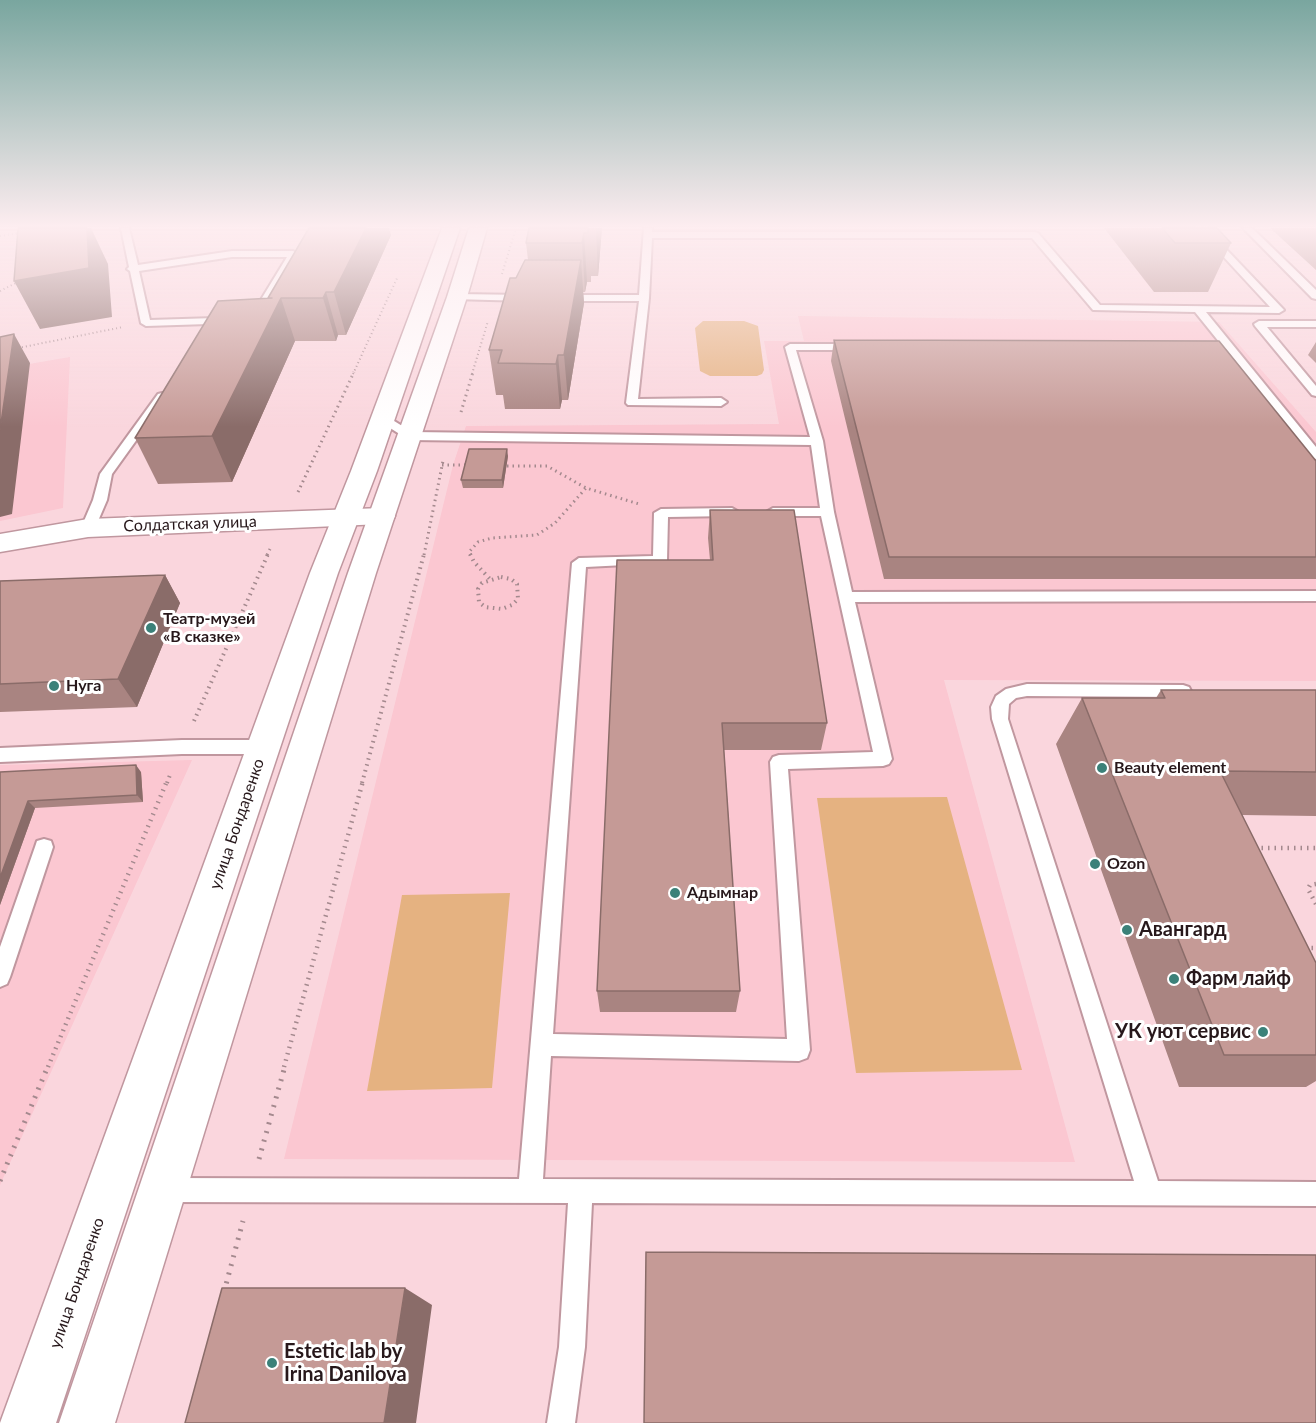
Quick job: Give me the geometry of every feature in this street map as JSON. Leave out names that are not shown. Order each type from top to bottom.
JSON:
[{"type":"street","name":"улица Бондаренко","points":[[87,1423],[382,516],[396,428],[433,294]]},
{"type":"street","name":"улица Бондаренко","points":[[28,1423],[324,573],[346,519],[396,428],[457,297]]},
{"type":"street","name":"Солдатская улица","points":[[0,543],[88,528],[382,516]]},
{"type":"lane","points":[[139,294],[146,323],[220,321],[202,340]]},
{"type":"lane","points":[[244,321],[254,320],[269,294]]},
{"type":"lane","points":[[644,294],[632,403],[721,402]]},
{"type":"lane","points":[[1086,294],[1097,308],[1279,310],[1264,294]]},
{"type":"lane","points":[[457,297],[541,298]]},
{"type":"lane","points":[[552,298],[644,298]]},
{"type":"lane","points":[[1199,310],[1316,455]]},
{"type":"lane","points":[[1316,324],[1259,324],[1316,393]]},
{"type":"lane","points":[[1194,346],[1229,345]]},
{"type":"lane","points":[[540,1045],[799,1050],[779,762],[883,759],[827,512],[817,441],[790,347],[873,346]]},
{"type":"lane","points":[[88,528],[100,500],[106,474],[168,388]]},
{"type":"lane","points":[[396,428],[454,438],[817,441]]},
{"type":"lane","points":[[530,1191],[579,562],[660,560],[661,513],[827,512]]},
{"type":"lane","points":[[846,597],[1316,596]]},
{"type":"lane","points":[[1150,1193],[1000,719],[999,707],[1002,700],[1012,693],[1028,690],[1201,691]]},
{"type":"lane","points":[[0,755],[182,747],[264,747]]},
{"type":"lane","points":[[0,977],[44,847]]},
{"type":"lane","points":[[162,1190],[1316,1194]]},
{"type":"lane","points":[[561,1423],[572,1347],[581,1191]]},
{"type":"path","points":[[0,1180],[182,747],[282,521],[389,294]]},
{"type":"path","points":[[221,1301],[420,573],[441,465],[454,438],[496,294]]},
{"type":"path","points":[[11,349],[146,323]]},
{"type":"path","points":[[441,465],[468,465]]},
{"type":"path","points":[[490,579],[482,583],[477,590],[479,602],[484,607],[502,609],[512,605],[518,599],[517,584],[511,579],[490,579],[474,562],[469,552],[478,542],[492,538],[537,535],[555,523],[586,488]]},
{"type":"path","points":[[1250,851],[1256,848],[1316,848]]},
{"type":"path","points":[[1316,884],[1308,888],[1316,903]]},
{"type":"path","points":[[1295,948],[1316,948]]},
{"type":"shaded area","name":"Адымнар","points":[[798,316],[1219,322],[1316,432],[1316,681],[944,680],[1075,1162],[284,1159],[453,465],[466,426],[779,424],[764,341],[804,341]]},
{"type":"shaded area","points":[[703,321],[744,321],[758,326],[764,370],[762,374],[757,376],[710,376],[700,371],[695,328]]},
{"type":"shaded area","points":[[70,357],[63,508],[0,521],[0,369]]},
{"type":"shaded area","points":[[192,760],[0,1185],[0,765]]},
{"type":"shaded area","points":[[947,797],[1022,1070],[856,1073],[817,798]]},
{"type":"shaded area","points":[[510,893],[492,1088],[367,1091],[402,895]]},
{"type":"building","points":[[270,294],[325,294],[323,298],[281,298],[212,436],[135,438],[218,301],[272,298],[268,298]]},
{"type":"building","points":[[505,294],[575,294],[564,355],[558,355],[556,364],[498,363],[502,350],[489,350]]},
{"type":"building","points":[[14,334],[0,430],[0,337]]},
{"type":"building","points":[[834,340],[1219,341],[1316,461],[1316,557],[889,557]]},
{"type":"building","points":[[469,449],[507,449],[502,480],[461,480]]},
{"type":"building","points":[[710,510],[794,510],[827,723],[722,723],[740,991],[597,991],[617,560],[713,560]]},
{"type":"building","points":[[165,575],[118,679],[0,684],[0,581]]},
{"type":"building","points":[[1161,690],[1316,690],[1316,772],[1220,771],[1316,963],[1316,1055],[1224,1055],[1082,698],[1165,698]]},
{"type":"building","points":[[136,765],[137,795],[28,801],[0,878],[0,772]]},
{"type":"building","points":[[646,1252],[1316,1255],[1316,1423],[644,1423]]},
{"type":"building","points":[[222,1288],[405,1288],[384,1423],[185,1423]]},
{"type":"place","name":"Театр-музей «В сказке»","points":[[151,628]]},
{"type":"place","name":"Нуга","points":[[54,686]]},
{"type":"place","name":"Beauty element","points":[[1102,768]]},
{"type":"place","name":"Ozon","points":[[1095,864]]},
{"type":"place","name":"Адымнар","points":[[675,893]]},
{"type":"place","name":"Авангард","points":[[1127,930]]},
{"type":"place","name":"Фарм лайф","points":[[1174,979]]},
{"type":"place","name":"УК уют сервис","points":[[1263,1032]]},
{"type":"place","name":"Estetic lab by Irina Danilova","points":[[272,1363]]}]
